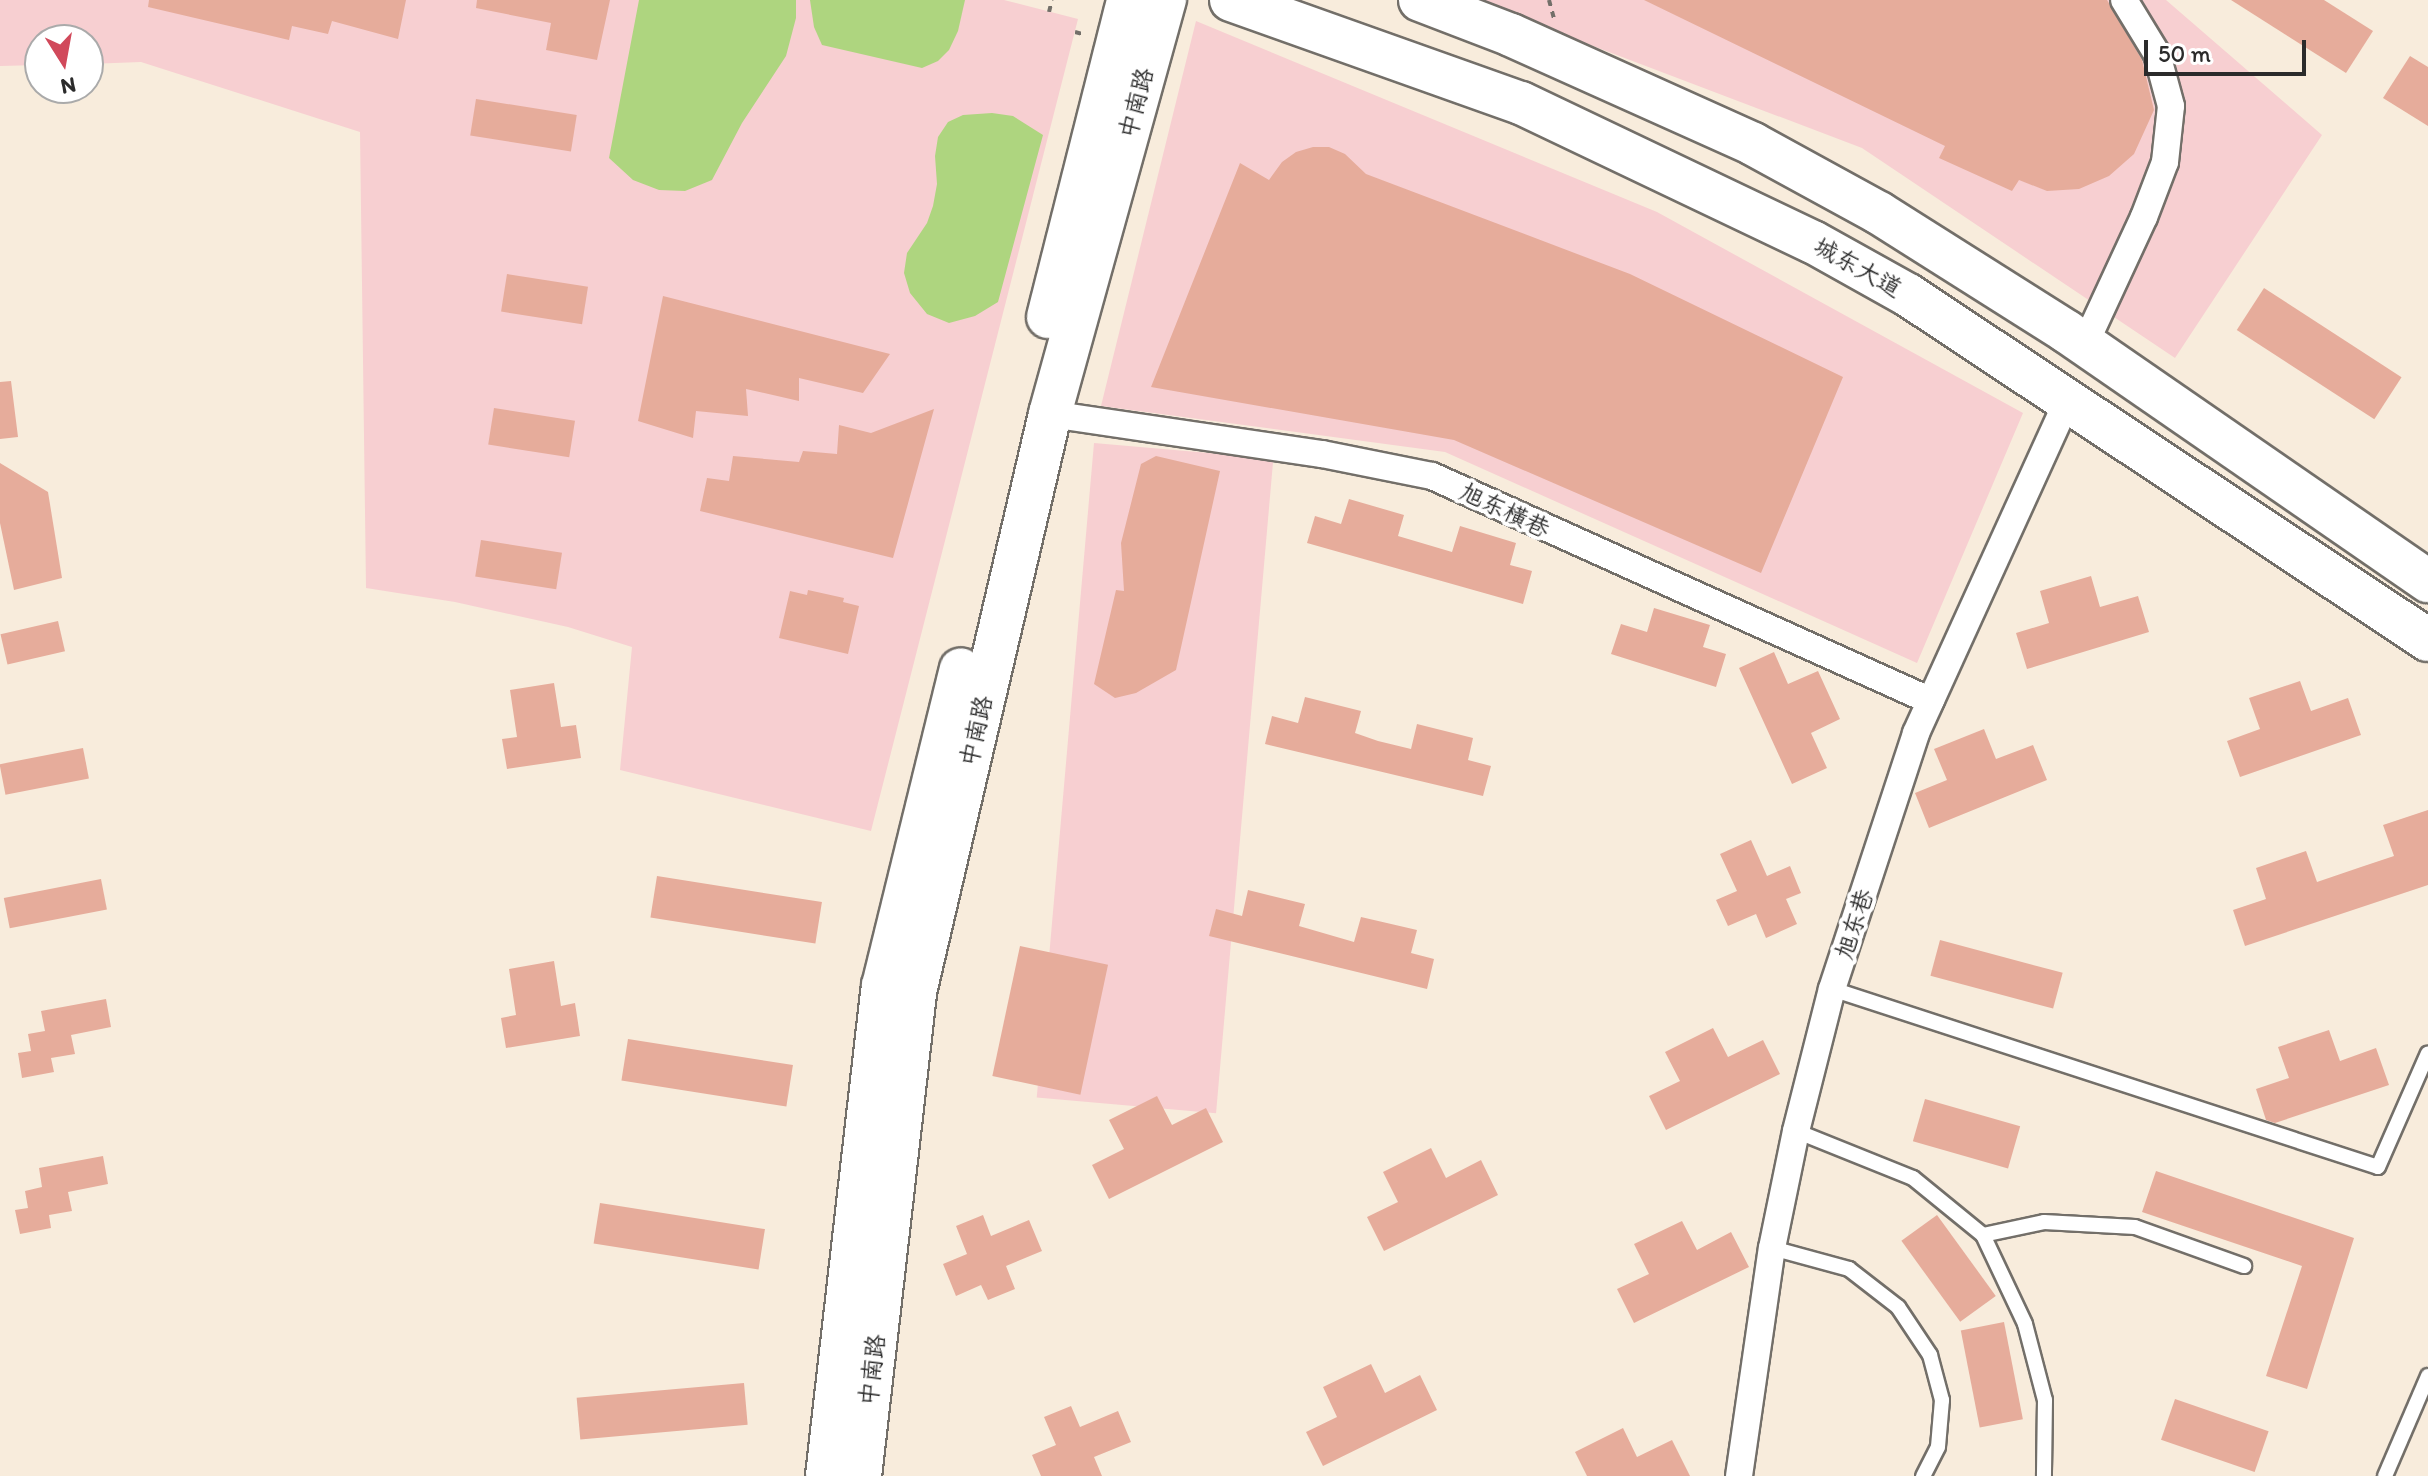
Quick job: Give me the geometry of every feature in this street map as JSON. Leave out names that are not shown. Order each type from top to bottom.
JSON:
[{"type":"main road","name":"中南路","points":[[827,1476],[883,986],[1128,0]]},
{"type":"main road","name":"中南路","points":[[860,1476],[915,992],[1050,414],[1165,0]]},
{"type":"main road","name":"城东大道","points":[[1231,0],[1521,103],[1813,242],[1908,295],[2428,640]]},
{"type":"main road","points":[[1420,0],[1511,35],[1753,144],[1971,268],[2428,581]]},
{"type":"street","points":[[2085,344],[2144,217],[2165,162],[2171,106],[2157,54],[2124,0]]},
{"type":"street","name":"旭东巷","points":[[1739,1476],[1772,1248],[1796,1131],[1832,989],[1916,733],[2067,401]]},
{"type":"street","name":"旭东横巷","points":[[1050,414],[1322,454],[1432,476],[1931,701]]},
{"type":"lane","points":[[1832,989],[2378,1167],[2428,1053]]},
{"type":"lane","points":[[1796,1131],[1913,1178],[1983,1235],[2025,1324],[2045,1400],[2044,1476]]},
{"type":"lane","points":[[1983,1235],[2044,1222],[2135,1227],[2244,1266]]},
{"type":"lane","points":[[1772,1248],[1849,1269],[1898,1307],[1930,1355],[1942,1400],[1938,1447],[1923,1476]]},
{"type":"lane","points":[[2385,1476],[2428,1376]]},
{"type":"path","points":[[1049,12],[1052,0]]},
{"type":"shaded area","points":[[0,0],[1004,0],[1078,19],[871,831],[620,770],[632,647],[568,627],[455,602],[366,588],[360,132],[141,62],[104,63],[104,24],[24,24],[24,65],[0,66]]},
{"type":"shaded area","points":[[1472,0],[2166,0],[2322,135],[2175,358],[1862,148]]},
{"type":"shaded area","points":[[1196,21],[1657,212],[2023,413],[1917,663],[1445,452],[1101,406]]},
{"type":"shaded area","points":[[1094,443],[1273,459],[1216,1113],[1037,1097]]},
{"type":"green space","points":[[639,0],[796,0],[796,18],[786,56],[742,123],[712,180],[685,191],[659,190],[633,180],[609,158]]},
{"type":"green space","points":[[810,0],[965,0],[958,31],[949,50],[938,61],[922,68],[822,45],[814,27]]},
{"type":"green space","points":[[992,113],[1013,116],[1043,135],[998,302],[975,316],[949,323],[927,314],[910,293],[904,273],[907,253],[927,223],[933,206],[938,137],[948,122],[963,115]]},
{"type":"building","points":[[149,0],[406,0],[398,39],[332,21],[328,34],[292,26],[289,40],[148,7]]},
{"type":"building","points":[[477,0],[610,0],[597,60],[546,50],[551,23],[476,8]]},
{"type":"building","points":[[1644,0],[2107,0],[2142,60],[2154,110],[2134,154],[2109,176],[2079,189],[2047,191],[2019,180],[2012,191],[1939,158],[1945,146]]},
{"type":"building","points":[[2231,0],[2324,0],[2373,31],[2346,73]]},
{"type":"building","points":[[2410,56],[2428,67],[2428,126],[2383,98]]},
{"type":"building","points":[[476,99],[577,115],[571,152],[470,136]]},
{"type":"building","points":[[1329,147],[1345,154],[1366,174],[1630,274],[1843,377],[1761,573],[1454,440],[1151,387],[1240,163],[1269,180],[1282,162],[1296,152]]},
{"type":"building","points":[[507,274],[588,287],[582,324],[501,312]]},
{"type":"building","points":[[2264,288],[2402,377],[2374,419],[2237,330]]},
{"type":"building","points":[[663,296],[890,354],[863,393],[799,378],[799,401],[746,389],[748,416],[696,411],[693,438],[638,421]]},
{"type":"building","points":[[11,381],[18,437],[0,439],[0,382]]},
{"type":"building","points":[[494,408],[575,421],[569,457],[488,445]]},
{"type":"building","points":[[934,409],[893,558],[700,511],[707,478],[729,481],[733,456],[799,462],[803,451],[837,454],[839,425],[871,433]]},
{"type":"building","points":[[1156,456],[1220,471],[1176,670],[1136,693],[1115,698],[1094,684],[1116,590],[1124,591],[1121,543],[1141,464]]},
{"type":"building","points":[[0,463],[48,492],[62,578],[14,590],[0,523]]},
{"type":"building","points":[[1349,499],[1404,515],[1398,536],[1452,552],[1460,526],[1516,543],[1510,565],[1532,571],[1523,604],[1307,543],[1315,516],[1341,524]]},
{"type":"building","points":[[481,540],[562,553],[556,589],[475,577]]},
{"type":"building","points":[[2091,576],[2100,607],[2138,596],[2149,632],[2027,669],[2016,633],[2049,623],[2040,591]]},
{"type":"building","points":[[808,590],[844,598],[843,602],[859,606],[848,654],[779,638],[790,591],[807,595]]},
{"type":"building","points":[[1654,608],[1710,625],[1703,647],[1726,654],[1716,687],[1611,654],[1621,624],[1647,632]]},
{"type":"building","points":[[58,621],[65,651],[7,664],[1,634]]},
{"type":"building","points":[[1774,652],[1788,684],[1818,671],[1840,719],[1811,733],[1827,768],[1792,784],[1739,668]]},
{"type":"building","points":[[2300,681],[2311,711],[2348,698],[2361,735],[2240,777],[2227,741],[2260,729],[2249,698]]},
{"type":"building","points":[[554,683],[561,727],[576,725],[581,758],[507,769],[502,739],[517,737],[510,690]]},
{"type":"building","points":[[1305,697],[1361,711],[1355,733],[1378,741],[1411,749],[1417,724],[1473,738],[1468,760],[1491,766],[1483,796],[1265,744],[1272,716],[1298,723]]},
{"type":"building","points":[[1984,729],[1996,759],[2033,745],[2047,780],[1929,828],[1915,793],[1947,780],[1934,749]]},
{"type":"building","points":[[83,748],[89,778],[5,795],[0,764]]},
{"type":"building","points":[[2428,810],[2428,885],[2245,946],[2233,910],[2266,899],[2256,868],[2306,851],[2317,882],[2394,856],[2383,825]]},
{"type":"building","points":[[1751,840],[1767,876],[1790,866],[1801,893],[1786,899],[1797,924],[1766,938],[1756,914],[1728,926],[1716,900],[1737,891],[1720,854]]},
{"type":"building","points":[[657,876],[822,902],[815,944],[650,917]]},
{"type":"building","points":[[101,879],[107,909],[10,928],[4,898]]},
{"type":"building","points":[[1248,890],[1305,904],[1299,926],[1354,942],[1361,917],[1417,930],[1411,953],[1434,959],[1427,989],[1209,936],[1216,909],[1242,916]]},
{"type":"building","points":[[1940,940],[2063,973],[2053,1009],[1930,976]]},
{"type":"building","points":[[1020,946],[1108,965],[1080,1095],[992,1076]]},
{"type":"building","points":[[554,961],[561,1006],[575,1003],[580,1036],[506,1048],[501,1018],[516,1015],[509,969]]},
{"type":"building","points":[[106,999],[111,1027],[71,1035],[75,1054],[51,1058],[54,1072],[22,1078],[18,1053],[31,1051],[28,1034],[45,1031],[41,1011]]},
{"type":"building","points":[[1713,1028],[1728,1057],[1763,1040],[1780,1074],[1666,1130],[1649,1096],[1680,1081],[1665,1052]]},
{"type":"building","points":[[2329,1030],[2340,1061],[2376,1048],[2389,1085],[2275,1123],[2266,1120],[2256,1089],[2289,1078],[2278,1047]]},
{"type":"building","points":[[628,1039],[793,1065],[786,1107],[621,1080]]},
{"type":"building","points":[[1157,1096],[1172,1125],[1206,1108],[1223,1142],[1109,1199],[1092,1165],[1124,1149],[1109,1120]]},
{"type":"building","points":[[1925,1099],[2020,1126],[2008,1169],[1913,1141]]},
{"type":"building","points":[[1431,1148],[1446,1178],[1481,1160],[1498,1195],[1384,1251],[1367,1217],[1398,1202],[1383,1172]]},
{"type":"building","points":[[103,1156],[108,1184],[68,1192],[72,1211],[49,1215],[51,1228],[20,1234],[15,1210],[28,1208],[25,1191],[42,1187],[39,1168]]},
{"type":"building","points":[[2156,1171],[2354,1238],[2307,1389],[2266,1376],[2302,1266],[2142,1212]]},
{"type":"building","points":[[600,1203],[765,1229],[759,1270],[594,1243]]},
{"type":"building","points":[[983,1215],[991,1236],[1029,1220],[1042,1251],[1006,1266],[1015,1289],[988,1300],[981,1285],[956,1296],[943,1264],[967,1254],[956,1226]]},
{"type":"building","points":[[1937,1215],[1996,1296],[1960,1322],[1901,1241]]},
{"type":"building","points":[[1682,1221],[1697,1250],[1731,1232],[1749,1267],[1634,1323],[1617,1289],[1649,1274],[1634,1244]]},
{"type":"building","points":[[2004,1322],[2023,1419],[1980,1428],[1961,1330]]},
{"type":"building","points":[[1371,1364],[1385,1393],[1420,1375],[1437,1410],[1323,1466],[1306,1432],[1337,1417],[1323,1387]]},
{"type":"building","points":[[744,1383],[748,1425],[580,1439],[577,1398]]},
{"type":"building","points":[[2175,1399],[2269,1431],[2255,1472],[2161,1440]]},
{"type":"building","points":[[1071,1406],[1080,1427],[1118,1411],[1131,1442],[1094,1457],[1102,1476],[1041,1476],[1032,1455],[1056,1445],[1044,1417]]},
{"type":"building","points":[[1623,1428],[1637,1457],[1672,1440],[1690,1476],[1587,1476],[1575,1452]]}]
